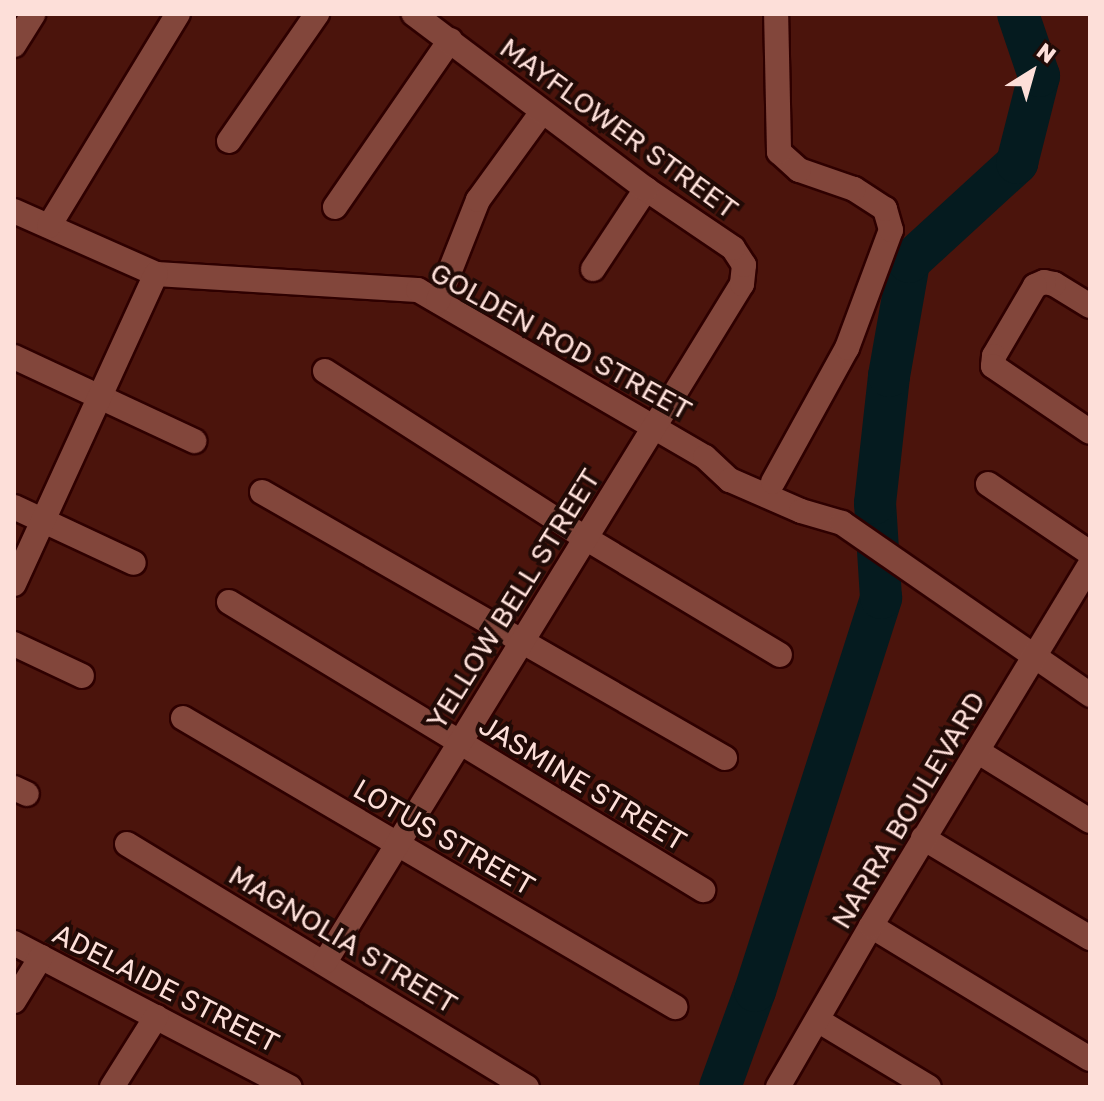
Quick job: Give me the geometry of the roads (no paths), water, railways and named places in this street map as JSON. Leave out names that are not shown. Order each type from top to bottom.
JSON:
[{"type":"street","points":[[14,45],[33,14]]},
{"type":"street","points":[[49,226],[178,14]]},
{"type":"street","points":[[229,141],[317,14]]},
{"type":"street","name":"MAYFLOWER STREET","points":[[414,14],[646,189],[733,248],[744,265]]},
{"type":"street","points":[[773,482],[847,348],[891,230],[885,209],[854,189],[799,170],[779,152],[776,14]]},
{"type":"street","points":[[335,207],[450,40]]},
{"type":"street","points":[[438,301],[478,200],[542,112]]},
{"type":"street","points":[[593,269],[646,189]]},
{"type":"street","name":"GOLDEN ROD STREET","points":[[14,211],[156,274],[418,290],[705,457],[730,480],[834,521]]},
{"type":"street","name":"YELLOW BELL STREET","points":[[325,962],[742,284],[744,265]]},
{"type":"street","points":[[14,584],[156,274]]},
{"type":"street","points":[[1090,306],[1044,282],[1035,286],[994,356],[993,366],[1090,432]]},
{"type":"street","points":[[14,357],[194,441]]},
{"type":"street","points":[[325,371],[587,539],[780,655]]},
{"type":"street","name":"GOLDEN ROD STREET","points":[[705,457],[741,466],[805,500],[932,583],[1035,660],[1090,695]]},
{"type":"street","points":[[988,484],[1090,553]]},
{"type":"street","points":[[262,492],[725,758]]},
{"type":"street","points":[[14,507],[134,563]]},
{"type":"street","name":"NARRA BOULEVARD","points":[[778,1087],[923,838],[1035,660],[1090,564]]},
{"type":"street","name":"JASMINE STREET","points":[[229,602],[703,890]]},
{"type":"street","points":[[14,644],[82,676]]},
{"type":"street","name":"LOTUS STREET","points":[[183,718],[675,1007]]},
{"type":"street","points":[[977,751],[1090,821]]},
{"type":"street","points":[[923,838],[1090,938]]},
{"type":"street","name":"MAGNOLIA STREET","points":[[127,844],[527,1087]]},
{"type":"street","points":[[871,926],[1090,1059]]},
{"type":"street","name":"ADELAIDE STREET","points":[[14,943],[156,1017],[265,1080],[290,1087]]},
{"type":"street","points":[[14,1001],[41,957]]},
{"type":"street","points":[[112,1087],[156,1017]]},
{"type":"street","points":[[819,1021],[929,1087]]},
{"type":"waterway","points":[[720,1087],[755,991],[881,598],[875,503],[889,376],[909,262],[1017,163],[1039,76],[1018,14]]}]
